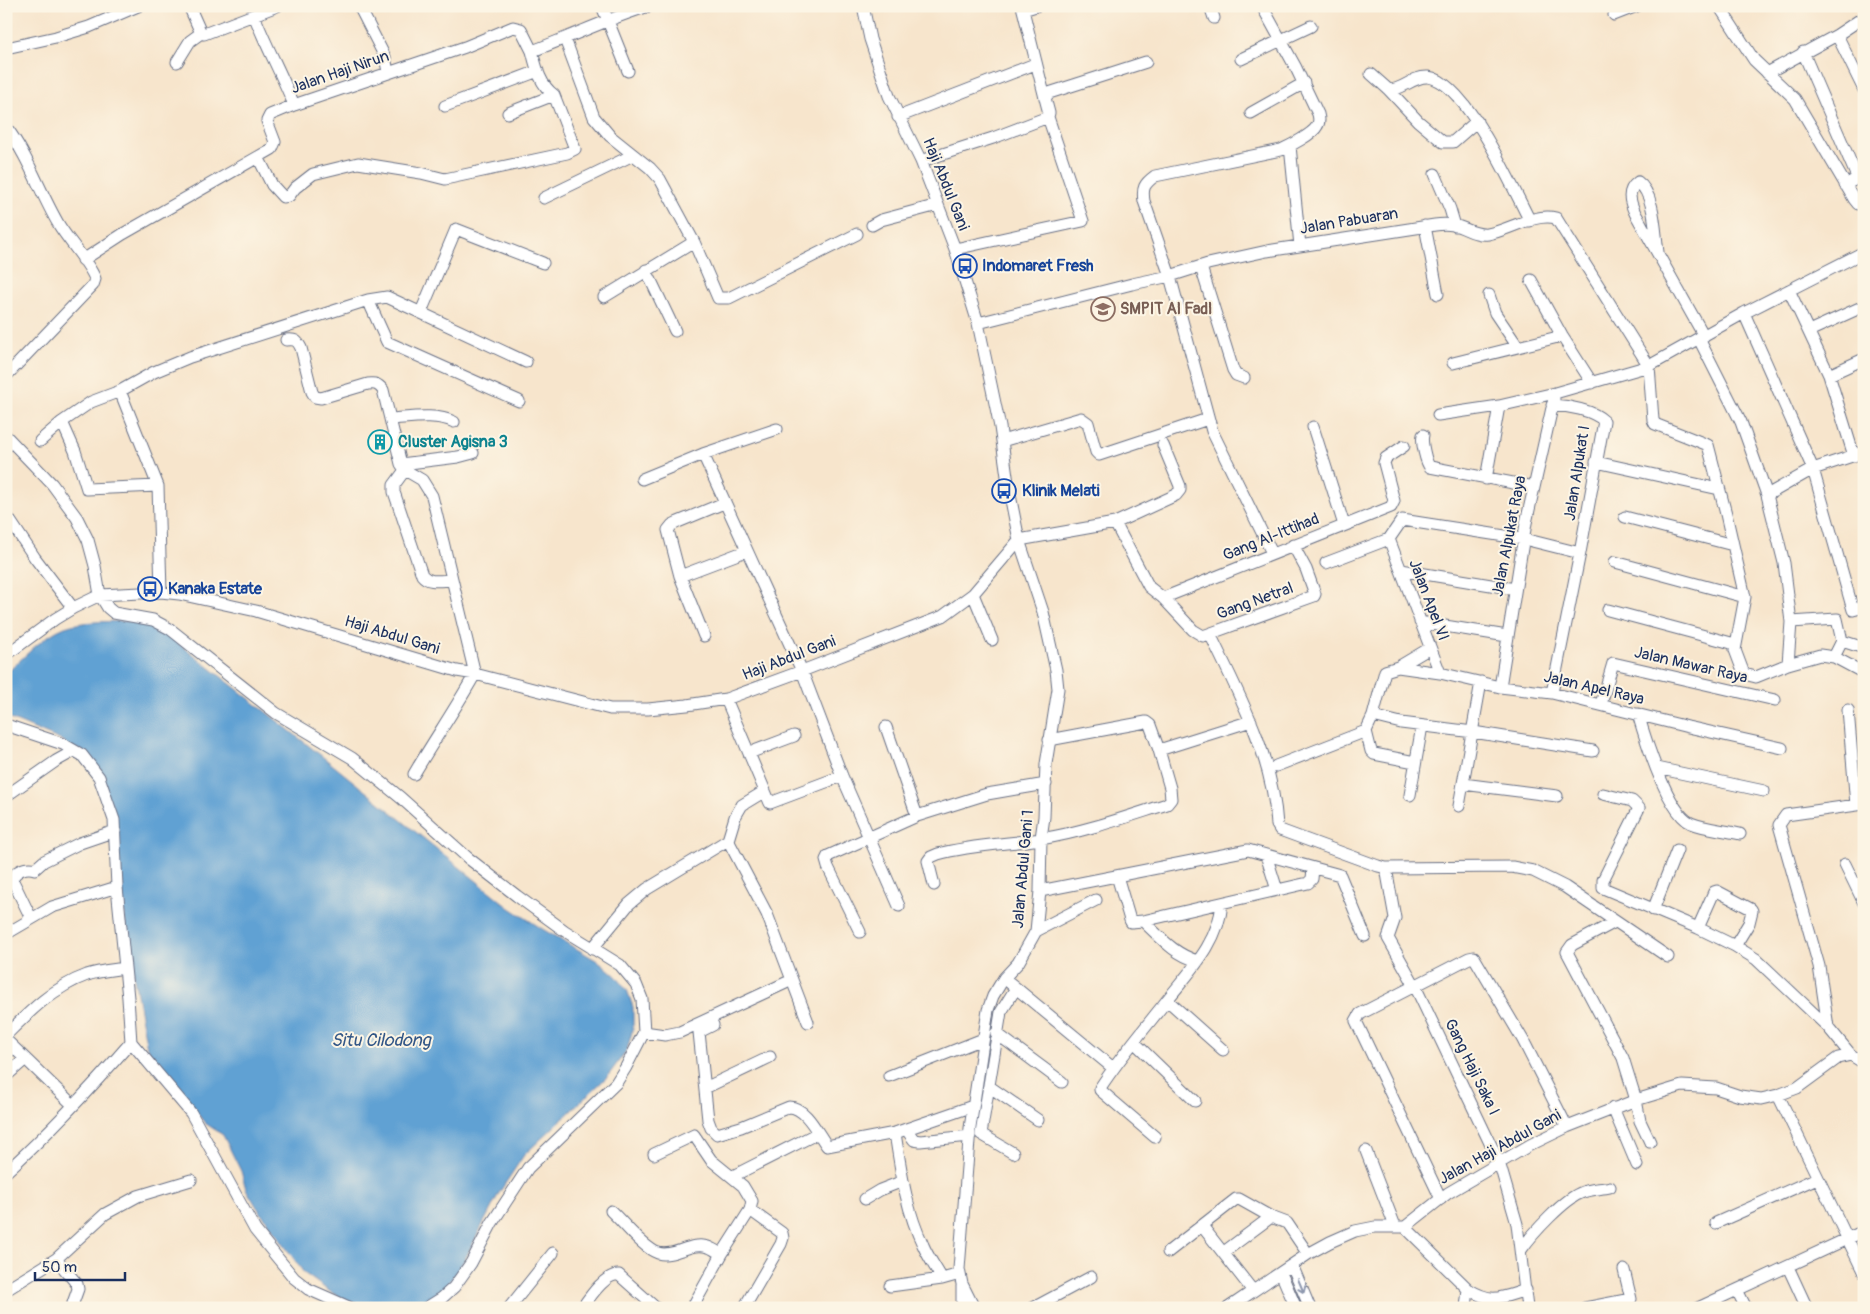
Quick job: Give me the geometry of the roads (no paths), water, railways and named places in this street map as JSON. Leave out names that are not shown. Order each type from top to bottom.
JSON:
[{"type":"street","points":[[6,48],[56,37],[138,6]]},
{"type":"street","points":[[189,6],[202,33]]},
{"type":"street","points":[[177,62],[190,41],[202,33],[214,31],[255,12],[277,6]]},
{"type":"street","points":[[359,6],[385,57],[388,72]]},
{"type":"street","points":[[602,6],[628,71]]},
{"type":"street","points":[[532,51],[649,6]]},
{"type":"street","name":"Haji Abdul Gani","points":[[6,655],[55,619],[100,595],[161,592],[256,610],[448,668],[610,709],[648,709],[726,700],[943,616],[973,594],[1019,540],[1002,441],[978,323],[955,249],[921,161],[889,96],[870,39],[863,6]]},
{"type":"street","points":[[955,249],[985,244],[1083,221],[1048,117],[1050,113],[1035,64],[1022,8],[1036,6]]},
{"type":"street","points":[[1210,6],[1214,18]]},
{"type":"street","points":[[1262,6],[1304,83],[1318,114],[1319,122],[1317,128],[1281,150],[1155,176],[1145,183],[1143,190],[1144,201],[1170,276],[1212,431],[1272,553]]},
{"type":"street","points":[[1614,15],[1637,6]]},
{"type":"street","points":[[1719,6],[1754,60],[1795,99],[1845,186],[1858,204],[1864,203]]},
{"type":"street","points":[[255,12],[266,46],[285,82],[294,105]]},
{"type":"street","points":[[1767,72],[1837,35],[1864,17]]},
{"type":"street","points":[[1241,59],[1311,26]]},
{"type":"street","name":"Jalan Haji Nirun","points":[[83,260],[123,234],[274,146],[275,142],[267,121],[270,116],[294,105],[465,46],[513,27],[521,29],[532,51],[546,89],[554,95],[575,148],[567,153],[445,179],[421,172],[358,164],[313,174],[295,188],[289,196],[283,197],[272,185],[258,157]]},
{"type":"street","points":[[1837,35],[1864,90]]},
{"type":"street","points":[[565,39],[594,117],[610,136],[650,168],[660,179],[694,242],[718,298],[722,300],[746,290],[856,234]]},
{"type":"street","points":[[1803,52],[1857,177],[1845,186]]},
{"type":"street","points":[[1045,98],[1049,93],[1146,62]]},
{"type":"street","points":[[898,117],[1035,64]]},
{"type":"street","points":[[445,106],[538,71]]},
{"type":"street","points":[[1371,74],[1389,90],[1418,122],[1443,142],[1453,142],[1477,121]]},
{"type":"street","points":[[1389,90],[1393,90],[1416,78],[1428,77],[1436,79],[1455,94],[1477,121],[1530,221]]},
{"type":"street","points":[[1252,113],[1304,83]]},
{"type":"street","points":[[508,113],[554,95]]},
{"type":"street","points":[[921,161],[993,138],[1048,117]]},
{"type":"street","points":[[6,127],[22,150],[43,196],[60,227],[94,276],[95,282],[6,376]]},
{"type":"street","points":[[1290,146],[1300,246]]},
{"type":"street","points":[[544,198],[633,155]]},
{"type":"street","points":[[1436,174],[1455,226]]},
{"type":"street","points":[[1658,252],[1651,203],[1645,189],[1638,182],[1631,190],[1630,201],[1702,337],[1741,422],[1767,495],[1784,563],[1791,622],[1788,664]]},
{"type":"street","points":[[872,225],[881,220],[938,205]]},
{"type":"street","name":"Jalan Pabuaran","points":[[978,323],[1267,251],[1447,224],[1480,234],[1548,217],[1556,218],[1649,366]]},
{"type":"street","points":[[1425,226],[1438,294]]},
{"type":"street","points":[[421,312],[456,229],[542,263]]},
{"type":"street","points":[[604,297],[694,242]]},
{"type":"street","points":[[1438,415],[1499,406],[1592,383],[1649,366],[1744,313],[1864,252]]},
{"type":"street","points":[[1201,267],[1233,370],[1236,375],[1244,378]]},
{"type":"street","points":[[646,270],[675,331]]},
{"type":"street","points":[[1531,280],[1562,336],[1592,383]]},
{"type":"street","points":[[1767,495],[1813,469],[1859,454],[1829,375],[1789,290]]},
{"type":"street","points":[[1489,294],[1495,313],[1518,347]]},
{"type":"street","points":[[40,441],[90,402],[120,391],[154,372],[190,357],[368,300],[386,297],[526,362]]},
{"type":"street","points":[[368,300],[387,342],[519,401]]},
{"type":"street","points":[[1809,331],[1864,306]]},
{"type":"street","points":[[1744,313],[1813,469],[1853,610],[1864,607]]},
{"type":"street","points":[[1453,363],[1562,336]]},
{"type":"street","points":[[286,340],[293,339],[302,348],[312,392],[315,397],[321,398],[374,384],[383,390],[403,467],[422,480],[432,496],[475,674],[414,774]]},
{"type":"street","points":[[1829,375],[1864,359]]},
{"type":"street","points":[[1649,366],[1653,420],[1655,424],[1708,444],[1745,597],[1735,644],[1736,655],[1744,674],[1741,694]]},
{"type":"street","points":[[120,391],[158,486],[161,592]]},
{"type":"street","name":"Jalan Alpukat Raya","points":[[1500,687],[1524,539],[1555,392]]},
{"type":"street","name":"Jalan Alpukat I","points":[[1552,405],[1588,412],[1600,417],[1604,421],[1552,693]]},
{"type":"street","points":[[1486,479],[1499,406]]},
{"type":"street","points":[[390,419],[436,417],[454,422]]},
{"type":"street","points":[[1002,441],[1081,418],[1088,423],[1096,452],[1099,455],[1208,419]]},
{"type":"street","points":[[62,422],[75,451],[87,489],[158,486]]},
{"type":"street","points":[[1313,427],[1344,525]]},
{"type":"street","points":[[642,479],[703,454],[777,429]]},
{"type":"street","points":[[1423,436],[1422,441],[1426,454],[1426,463],[1430,467],[1534,487]]},
{"type":"street","points":[[7,438],[52,484],[77,518],[88,540],[100,595],[108,608],[114,613],[153,620],[170,628],[276,713],[352,758],[401,798],[475,864],[531,907],[620,965],[636,984],[642,999],[644,1032],[616,1083],[528,1168],[492,1223],[471,1263],[454,1287],[442,1298],[426,1308]]},
{"type":"street","points":[[1019,540],[1115,523],[1176,494],[1180,490],[1180,486],[1163,445]]},
{"type":"street","name":"Gang Al-Ittihad","points":[[1163,598],[1391,506],[1394,501],[1384,463],[1386,458],[1404,446]]},
{"type":"street","points":[[403,467],[473,453]]},
{"type":"street","points":[[703,454],[802,672],[842,776],[899,906]]},
{"type":"street","points":[[1596,462],[1720,489]]},
{"type":"street","points":[[403,467],[394,485],[394,492],[422,575],[426,579],[433,581],[452,580]]},
{"type":"street","points":[[704,636],[680,576],[668,530],[678,522],[724,503]]},
{"type":"street","points":[[1625,516],[1733,545]]},
{"type":"street","points":[[9,519],[35,558],[73,608]]},
{"type":"street","points":[[1326,563],[1389,539],[1402,520],[1524,539],[1580,553]]},
{"type":"street","points":[[1115,523],[1149,587],[1163,598],[1199,635],[1210,634],[1251,721],[1271,786],[1277,825],[1280,830],[1386,868],[1512,867],[1533,872],[1565,887],[1668,957]]},
{"type":"street","name":"Jalan Apel VI","points":[[1389,539],[1440,672]]},
{"type":"street","name":"Jalan Abdul Gani 1","points":[[974,1308],[961,1279],[959,1251],[982,1039],[993,996],[1004,978],[1018,963],[1036,931],[1049,740],[1058,689],[1056,670],[1043,612],[1019,540]]},
{"type":"street","name":"Gang Netral","points":[[1210,634],[1314,596],[1315,594],[1306,569],[1293,545]]},
{"type":"street","points":[[680,576],[746,551]]},
{"type":"street","points":[[1615,562],[1745,597]]},
{"type":"street","points":[[1401,570],[1515,589]]},
{"type":"street","points":[[973,594],[992,640]]},
{"type":"street","points":[[1608,610],[1735,644]]},
{"type":"street","points":[[1791,622],[1837,619],[1842,641],[1834,658]]},
{"type":"street","points":[[1420,622],[1507,636]]},
{"type":"street","points":[[1842,641],[1864,648]]},
{"type":"street","points":[[1415,762],[1374,754],[1370,751],[1366,730],[1373,716],[1385,671],[1430,648]]},
{"type":"street","points":[[1744,674],[1756,677],[1788,664],[1820,655],[1834,658],[1864,673]]},
{"type":"street","name":"Jalan Mawar Raya","points":[[1601,704],[1612,663],[1741,694],[1775,700]]},
{"type":"street","name":"Jalan Apel Raya","points":[[1398,666],[1440,672],[1500,687],[1552,693],[1782,748]]},
{"type":"street","points":[[1459,806],[1481,682]]},
{"type":"street","points":[[726,700],[769,802],[774,803],[842,776]]},
{"type":"street","points":[[1828,1027],[1820,966],[1780,825],[1786,815],[1860,804],[1848,710]]},
{"type":"street","points":[[1638,714],[1648,750],[1671,801],[1689,822],[1740,834]]},
{"type":"street","points":[[1373,716],[1422,726],[1593,751]]},
{"type":"street","points":[[1159,750],[1251,721]]},
{"type":"street","points":[[934,885],[928,867],[928,861],[932,857],[948,852],[1077,831],[1167,804],[1171,799],[1170,788],[1159,750],[1150,725],[1146,722],[1049,740]]},
{"type":"street","points":[[6,725],[63,744],[82,755],[99,777],[114,820],[117,886],[131,1042],[191,1113],[255,1230],[294,1278],[308,1289],[351,1308]]},
{"type":"street","points":[[1410,795],[1422,726]]},
{"type":"street","points":[[886,727],[917,816]]},
{"type":"street","points":[[1276,766],[1366,730]]},
{"type":"street","points":[[748,752],[794,736]]},
{"type":"street","points":[[6,796],[56,761],[74,751]]},
{"type":"street","points":[[1657,768],[1764,791]]},
{"type":"street","points":[[860,932],[826,860],[828,856],[917,816],[987,794],[1046,784]]},
{"type":"street","points":[[1463,784],[1556,796]]},
{"type":"street","points":[[592,948],[630,904],[647,889],[728,840],[735,817],[742,805],[765,791]]},
{"type":"street","points":[[1603,794],[1632,800],[1639,808],[1603,880],[1603,888],[1698,928],[1735,946],[1756,960],[1828,1027],[1859,1059]]},
{"type":"street","points":[[31,918],[12,879],[14,874],[27,867],[35,869],[44,861],[80,843],[115,831]]},
{"type":"street","points":[[728,840],[767,914],[808,1022]]},
{"type":"street","points":[[1040,891],[1244,850],[1252,850],[1340,875],[1365,936]]},
{"type":"street","points":[[1653,910],[1677,850]]},
{"type":"street","points":[[1266,855],[1277,890]]},
{"type":"street","points":[[1845,864],[1864,903]]},
{"type":"street","points":[[1117,876],[1131,922],[1144,921],[1308,883],[1312,879],[1314,868]]},
{"type":"street","name":"Gang Haji Saka I","points":[[1386,868],[1394,918],[1388,938],[1415,986],[1499,1162],[1514,1210],[1527,1308]]},
{"type":"street","points":[[6,934],[52,907],[117,886]]},
{"type":"street","points":[[1698,928],[1714,892],[1717,890],[1752,910],[1748,923],[1735,946]]},
{"type":"street","points":[[1036,931],[1096,900]]},
{"type":"street","points":[[1155,1137],[1100,1090],[1113,1068],[1168,1000],[1211,942],[1218,924],[1222,903]]},
{"type":"street","points":[[1144,921],[1174,951],[1198,961]]},
{"type":"street","points":[[1615,922],[1572,945],[1567,952],[1623,1058],[1636,1100],[1640,1121],[1650,1142]]},
{"type":"street","points":[[1441,1199],[1356,1021],[1360,1014],[1474,957],[1523,1040],[1567,1127]]},
{"type":"street","points":[[6,1035],[30,1010],[54,991],[87,975],[125,968]]},
{"type":"street","points":[[1004,978],[1113,1068]]},
{"type":"street","points":[[644,1032],[665,1036],[680,1032],[792,980]]},
{"type":"street","points":[[1013,1153],[981,1134],[990,1087],[996,1033],[1001,1012],[1016,988]]},
{"type":"street","points":[[1168,1000],[1223,1050]]},
{"type":"street","points":[[739,1012],[699,1032],[708,1120],[711,1128],[717,1134],[794,1107],[804,1114],[827,1146],[901,1131],[974,1106]]},
{"type":"street","points":[[996,1033],[1062,1082]]},
{"type":"street","points":[[889,1076],[982,1039]]},
{"type":"street","points":[[6,1040],[74,1105]]},
{"type":"street","points":[[6,1172],[43,1138],[102,1076],[131,1042]]},
{"type":"street","points":[[1134,1042],[1195,1101]]},
{"type":"street","points":[[705,1088],[770,1057]]},
{"type":"street","name":"Jalan Haji Abdul Gani","points":[[1400,1226],[1499,1162],[1567,1127],[1613,1108],[1682,1086],[1716,1088],[1740,1096],[1761,1099],[1797,1088],[1838,1058],[1859,1059]]},
{"type":"street","points":[[6,1076],[22,1062]]},
{"type":"street","points":[[990,1087],[1038,1120]]},
{"type":"street","points":[[1778,1095],[1864,1272]]},
{"type":"street","points":[[1613,1108],[1637,1165]]},
{"type":"street","points":[[901,1131],[914,1140],[970,1136]]},
{"type":"street","points":[[901,1131],[903,1181],[908,1203],[923,1245],[942,1279]]},
{"type":"street","points":[[733,1176],[818,1133]]},
{"type":"street","points":[[654,1154],[694,1135],[711,1160],[733,1176],[749,1193],[752,1200],[750,1210],[722,1254],[692,1308]]},
{"type":"street","points":[[1366,1150],[1400,1226],[1468,1289],[1480,1297],[1493,1300],[1526,1290]]},
{"type":"street","points":[[1716,1223],[1817,1178]]},
{"type":"street","points":[[6,1290],[56,1259],[105,1214],[113,1209],[138,1196],[191,1180]]},
{"type":"street","points":[[864,1199],[903,1181]]},
{"type":"street","points":[[1520,1250],[1541,1225],[1577,1195],[1610,1188]]},
{"type":"street","points":[[1168,1252],[1236,1199],[1243,1200],[1271,1217],[1288,1223],[1308,1254]]},
{"type":"street","points":[[744,1308],[783,1238],[782,1233],[750,1210]]},
{"type":"street","points":[[611,1211],[646,1246],[656,1252],[668,1254],[701,1246],[708,1247],[722,1254]]},
{"type":"street","points":[[1224,1252],[1271,1217]]},
{"type":"street","points":[[1202,1226],[1253,1291]]},
{"type":"street","points":[[1228,1308],[1308,1254],[1330,1242],[1355,1231],[1375,1227],[1400,1226]]},
{"type":"street","points":[[1698,1308],[1864,1231]]},
{"type":"street","points":[[509,1308],[553,1253]]},
{"type":"street","points":[[56,1259],[77,1284],[78,1289],[73,1303],[75,1308]]},
{"type":"street","points":[[1292,1265],[1310,1308]]},
{"type":"street","points":[[1788,1267],[1807,1308]]},
{"type":"street","points":[[1585,1308],[1631,1299],[1624,1270]]},
{"type":"street","points":[[1281,1273],[1296,1308]]},
{"type":"street","points":[[587,1306],[608,1278],[614,1274],[619,1275],[656,1308]]},
{"type":"street","points":[[1033,1308],[1091,1277]]},
{"type":"street","points":[[890,1286],[942,1279],[961,1279],[962,1308]]},
{"type":"street","points":[[1466,1308],[1468,1289]]},
{"type":"street","points":[[1737,1290],[1746,1308]]},
{"type":"water","name":"Situ Cilodong","points":[[121,621],[145,622],[158,627],[510,908],[601,963],[616,976],[627,990],[633,1007],[633,1028],[627,1050],[607,1077],[524,1155],[499,1193],[465,1259],[447,1286],[417,1308],[359,1307],[329,1291],[304,1273],[246,1189],[241,1171],[223,1135],[205,1123],[147,1048],[132,967],[105,785],[63,741],[6,717],[6,674],[49,635],[72,625]]},
{"type":"place","name":"Indomaret Fresh","points":[[965,266]]},
{"type":"place","name":"SMPIT Al Fadl","points":[[1103,309]]},
{"type":"place","name":"Cluster Agisna 3","points":[[380,442]]},
{"type":"place","name":"Klinik Melati","points":[[1004,491]]},
{"type":"place","name":"Kanaka Estate","points":[[150,589]]}]
